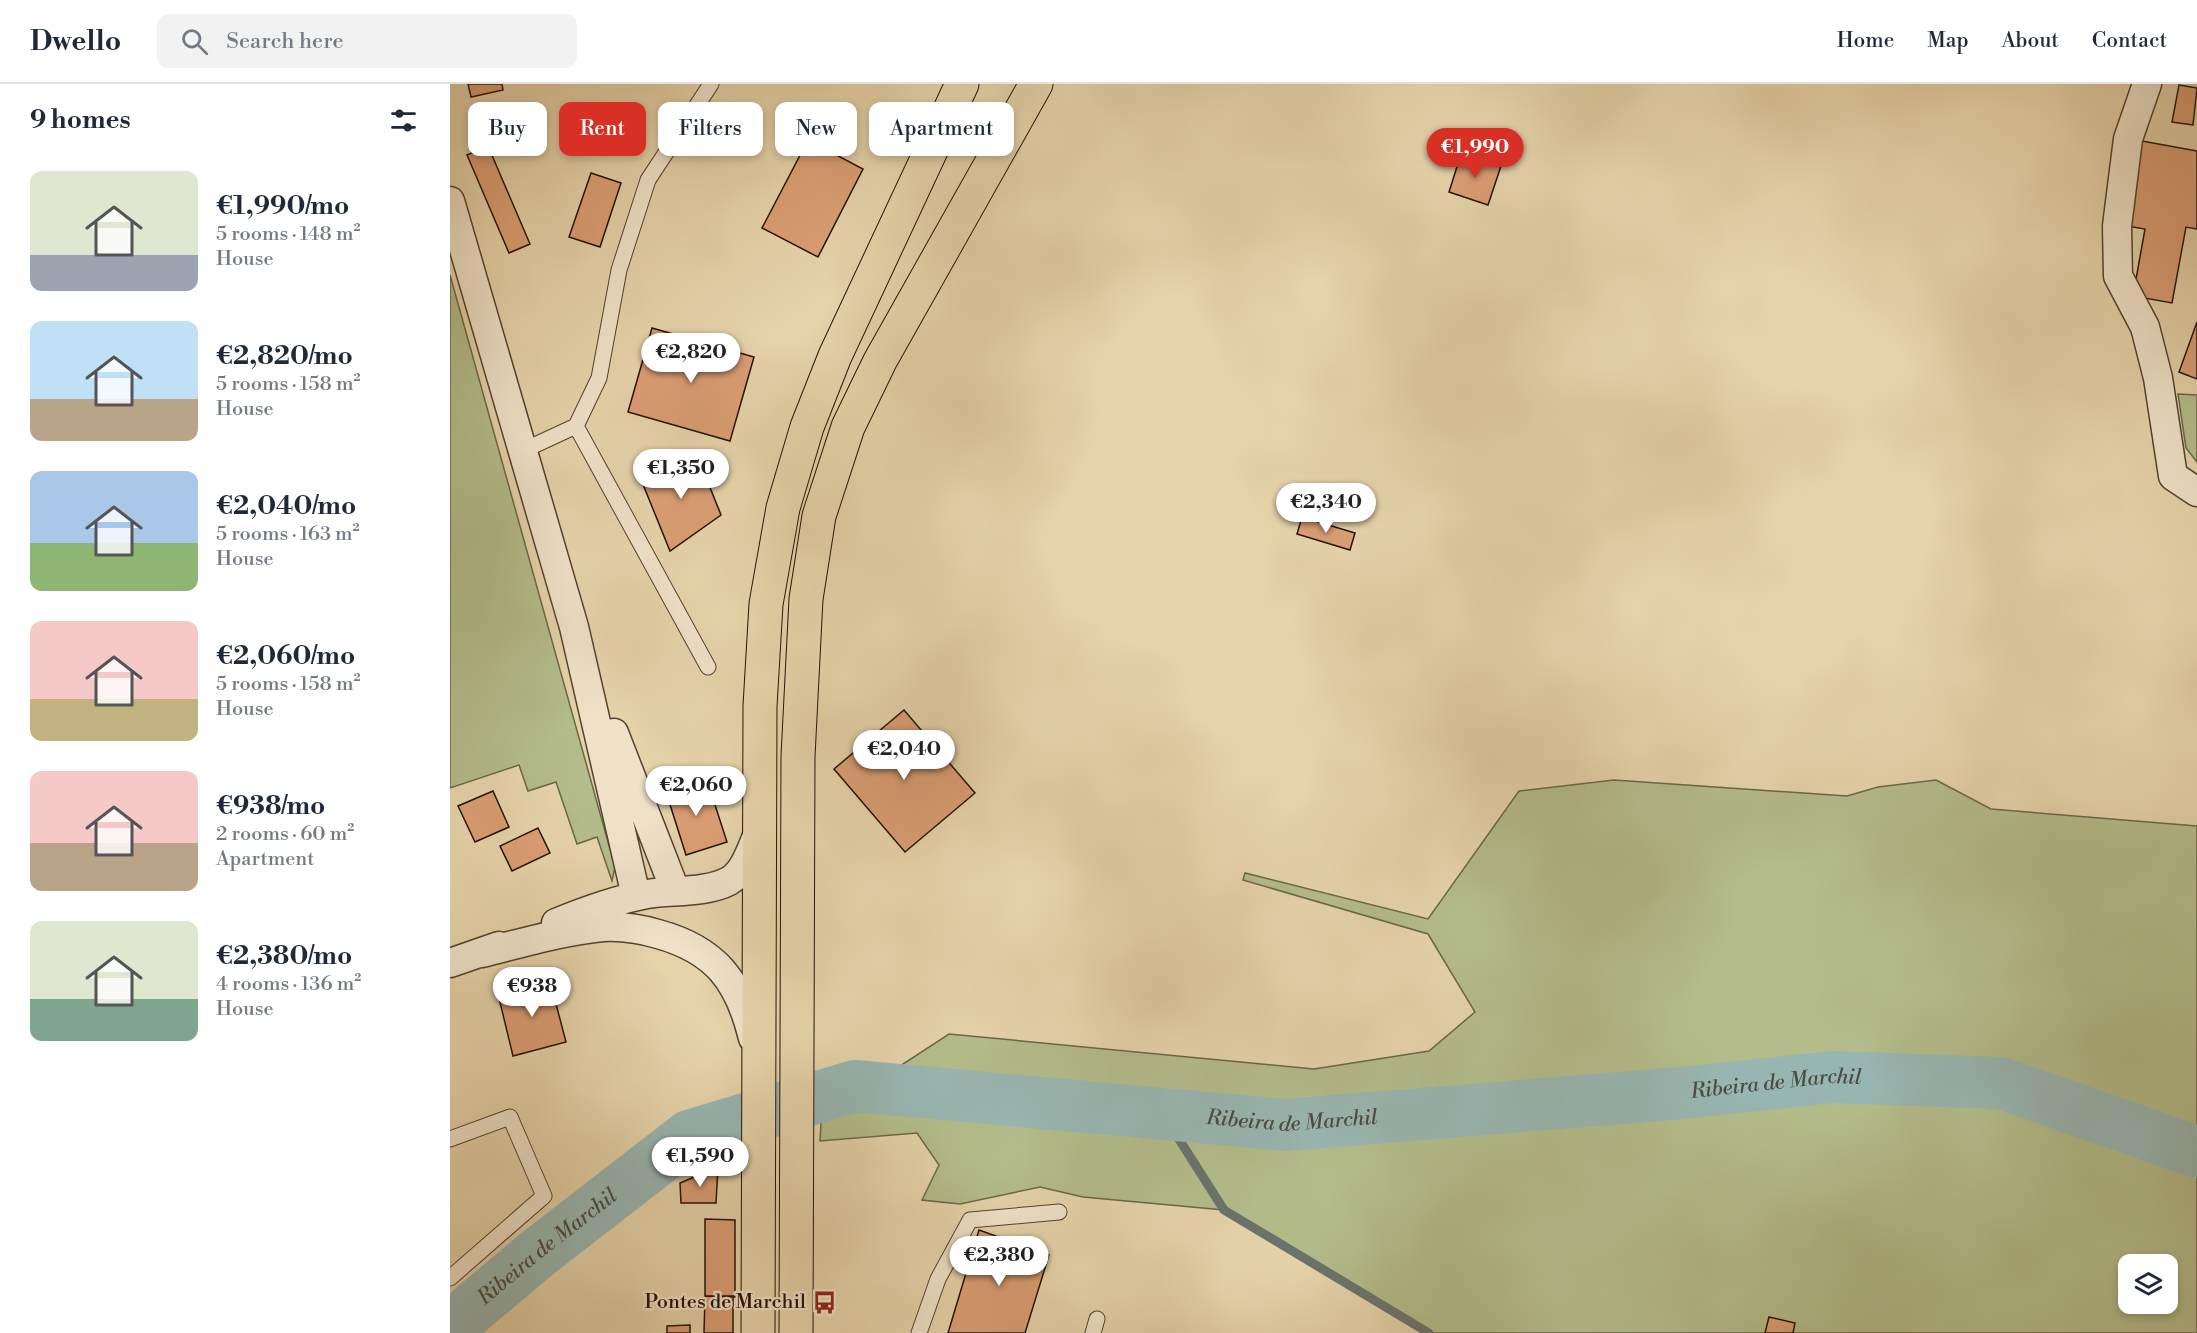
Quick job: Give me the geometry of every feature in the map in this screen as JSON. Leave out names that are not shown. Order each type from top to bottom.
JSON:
[{"type":"main road","points":[[758,1333],[760,706],[766,604],[783,508],[807,427],[835,356],[962,84]]},
{"type":"main road","points":[[796,1333],[795,1064],[798,756],[806,599],[819,516],[848,427],[880,361],[1036,84]]},
{"type":"street","points":[[2147,84],[2128,139],[2117,226],[2118,276],[2145,327],[2158,378],[2173,476],[2197,492]]},
{"type":"street","points":[[450,201],[574,627],[636,896]]},
{"type":"street","points":[[574,627],[675,890]]},
{"type":"street","points":[[482,953],[594,907],[636,896],[705,888],[730,881],[744,865],[759,830]]},
{"type":"street","points":[[450,963],[547,937],[605,927],[645,930],[683,941],[708,956],[729,978],[745,1006],[759,1061]]},
{"type":"lane","points":[[522,452],[576,426],[599,378],[619,270],[648,180],[711,84]]},
{"type":"lane","points":[[576,426],[708,667]]},
{"type":"lane","points":[[450,1138],[510,1117],[544,1196],[450,1278]]},
{"type":"lane","points":[[919,1333],[938,1279],[970,1220],[1059,1212]]},
{"type":"green space","points":[[450,275],[615,867],[612,881],[597,837],[577,844],[556,782],[528,791],[519,765],[450,788]]},
{"type":"green space","points":[[2178,394],[2197,395],[2197,462],[2186,448]]},
{"type":"green space","points":[[1614,780],[1847,796],[1878,787],[1936,780],[1991,809],[2197,826],[2197,1333],[1429,1333],[1224,1210],[1083,1197],[1040,1187],[960,1204],[922,1200],[939,1165],[917,1133],[820,1141],[824,1073],[897,1068],[949,1034],[1314,1069],[1429,1051],[1475,1012],[1428,934],[1243,880],[1245,873],[1428,919],[1519,791]]},
{"type":"building","points":[[468,84],[502,84],[503,90],[471,97]]},
{"type":"building","points":[[2179,85],[2197,88],[2193,125],[2172,122]]},
{"type":"building","points":[[2142,141],[2197,151],[2197,229],[2186,227],[2172,303],[2133,296],[2145,229],[2127,226]]},
{"type":"building","points":[[1461,154],[1501,166],[1488,205],[1449,192]]},
{"type":"building","points":[[467,155],[492,156],[530,244],[509,253]]},
{"type":"building","points":[[800,156],[838,156],[863,169],[818,257],[762,228]]},
{"type":"building","points":[[591,173],[621,183],[600,247],[569,237]]},
{"type":"building","points":[[2197,322],[2197,379],[2179,372]]},
{"type":"building","points":[[652,328],[754,357],[730,441],[628,412]]},
{"type":"building","points":[[697,455],[721,515],[670,551],[640,477]]},
{"type":"building","points":[[1302,517],[1355,533],[1350,550],[1297,534]]},
{"type":"building","points":[[904,710],[975,793],[905,852],[834,769]]},
{"type":"building","points":[[707,780],[727,842],[686,855],[666,792]]},
{"type":"building","points":[[493,791],[509,827],[475,842],[458,806]]},
{"type":"building","points":[[538,828],[550,853],[512,871],[500,846]]},
{"type":"building","points":[[550,981],[566,1042],[513,1056],[498,994]]},
{"type":"building","points":[[718,1167],[716,1203],[681,1203],[680,1183]]},
{"type":"building","points":[[705,1219],[735,1220],[735,1297],[705,1296]]},
{"type":"building","points":[[979,1230],[1049,1255],[1025,1333],[948,1333]]},
{"type":"building","points":[[705,1296],[733,1296],[733,1333],[704,1333]]},
{"type":"building","points":[[1769,1317],[1795,1323],[1793,1333],[1765,1333]]},
{"type":"building","points":[[690,1325],[690,1333],[667,1333],[667,1326]]},
{"type":"waterway","name":"Ribeira de Marchil","points":[[450,1327],[538,1253],[689,1136],[855,1086],[1286,1125],[1682,1093],[1832,1077],[2001,1083],[2197,1152]]},
{"type":"waterway","points":[[1163,1114],[1224,1210],[1429,1333]]},
{"type":"place","name":"Pontes de Marchil","points":[[824,1302]]}]
